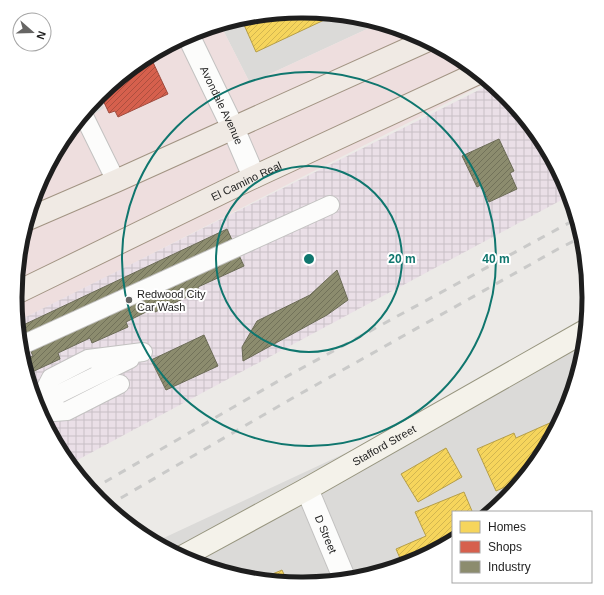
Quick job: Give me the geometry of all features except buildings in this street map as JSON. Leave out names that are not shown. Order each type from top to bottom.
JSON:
[{"type":"main road","points":[[36,212],[116,181],[419,44]]},
{"type":"main road","name":"El Camino Real","points":[[22,290],[254,177],[472,76]]},
{"type":"street","name":"Avondale Avenue","points":[[191,41],[233,128],[254,177]]},
{"type":"street","name":"Stafford Street","points":[[189,553],[307,489],[579,334]]},
{"type":"street","name":"D Street","points":[[307,489],[343,574]]},
{"type":"lane","points":[[86,120],[116,181]]},
{"type":"lane","points":[[27,343],[330,205]]},
{"type":"lane","points":[[41,396],[51,378],[88,359],[143,352],[58,394],[44,404]]},
{"type":"lane","points":[[48,412],[67,411],[120,384]]},
{"type":"shaded area","points":[[302,18],[338,20],[371,27],[250,83],[223,30],[247,23],[266,20]]},
{"type":"shaded area","points":[[371,27],[409,39],[442,55],[483,85],[23,318],[22,298],[25,261],[37,208],[51,174],[60,158],[80,127],[104,100],[132,76],[162,55],[195,39],[223,30],[250,83]]},
{"type":"shaded area","points":[[486,87],[500,100],[524,127],[553,174],[563,199],[75,461],[51,421],[37,387],[28,352],[23,318]]},
{"type":"shaded area","points":[[102,102],[104,108],[88,118]]},
{"type":"shaded area","points":[[577,345],[567,387],[553,421],[524,468],[500,495],[482,511],[452,511],[452,533],[442,540],[409,556],[357,572],[338,575],[302,577],[266,575],[247,572],[212,562],[195,556],[161,539]]},
{"type":"railway","points":[[96,487],[280,380],[571,222]]},
{"type":"railway","points":[[112,503],[291,399],[575,240]]},
{"type":"place","name":"Redwood City Car Wash","points":[[129,300]]}]
